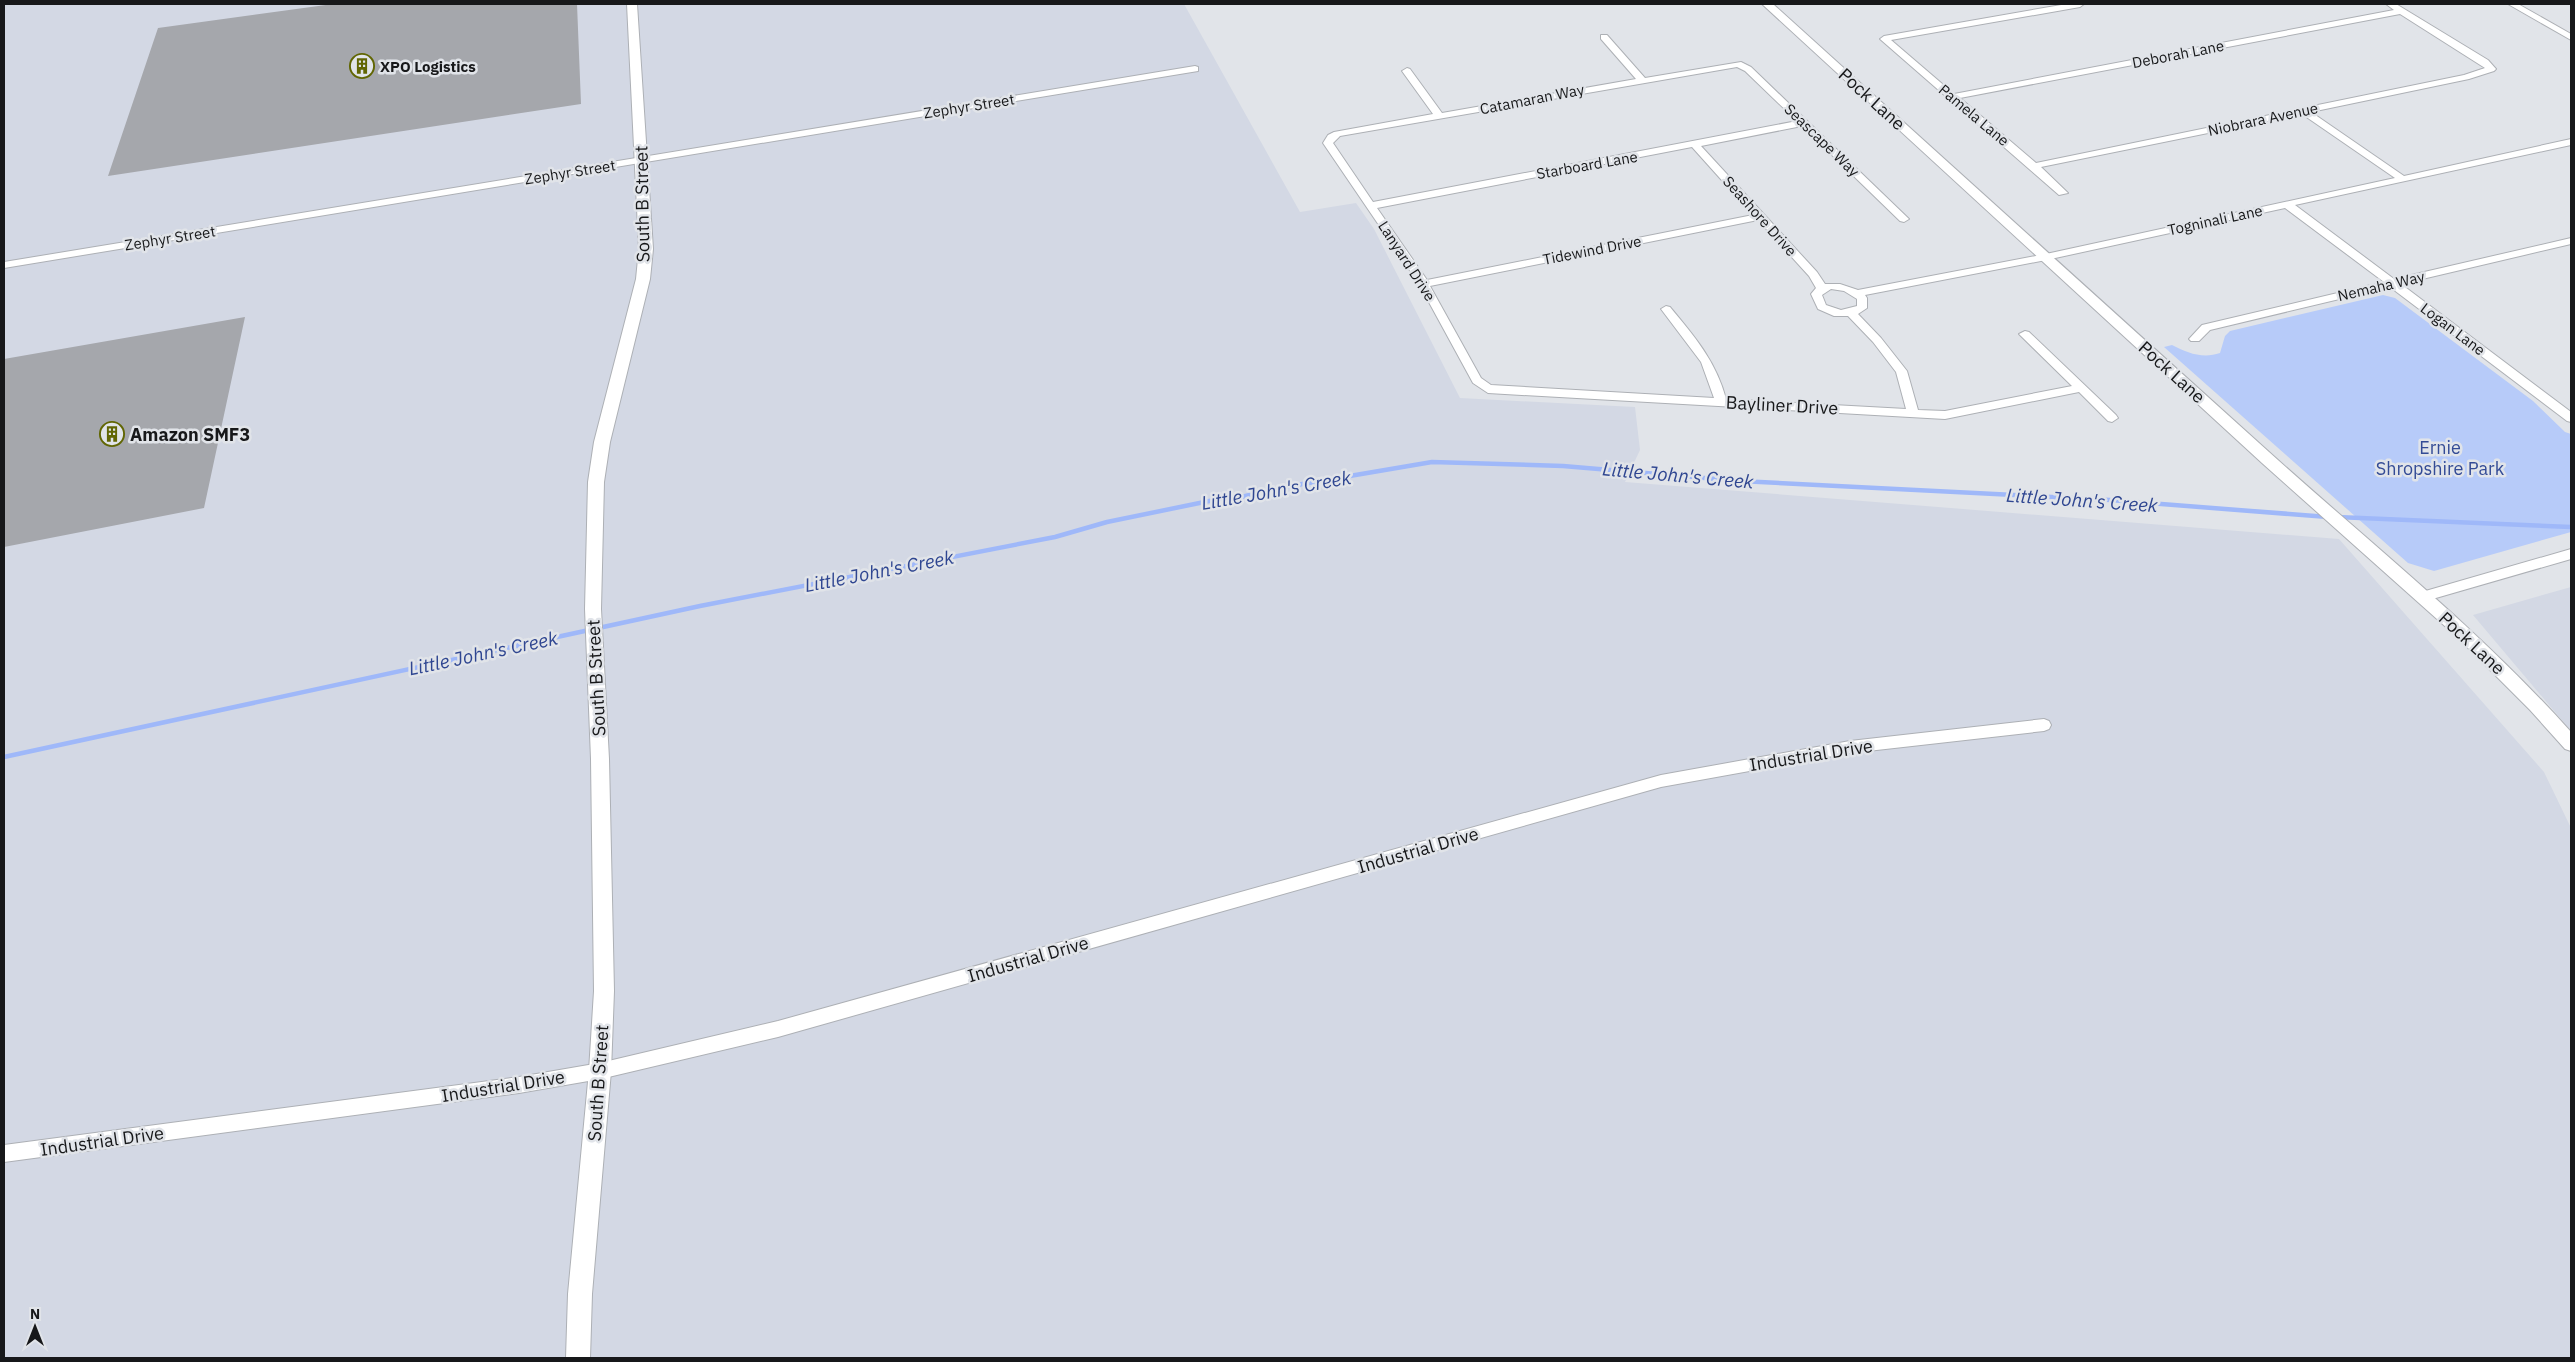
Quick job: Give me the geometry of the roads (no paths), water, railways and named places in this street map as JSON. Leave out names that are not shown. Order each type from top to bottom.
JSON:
[{"type":"street","name":"South B Street","points":[[578,1358],[580,1294],[600,1071],[604,982],[600,759],[593,609],[596,482],[602,442],[643,279],[646,242],[632,4]]},
{"type":"street","name":"Pock Lane","points":[[1767,4],[2422,597],[2522,690],[2571,744]]},
{"type":"street","name":"Pamela Lane","points":[[2063,193],[2034,166],[1884,39],[2080,4]]},
{"type":"street","points":[[2390,4],[2403,12]]},
{"type":"street","points":[[2512,4],[2571,37]]},
{"type":"street","name":"Niobrara Avenue","points":[[2034,166],[2466,77],[2491,69],[2485,62],[2403,12]]},
{"type":"street","name":"Deborah Lane","points":[[1953,97],[2403,12]]},
{"type":"street","points":[[1604,37],[1641,79]]},
{"type":"street","name":"Catamaran Way","points":[[1329,140],[1337,134],[1440,117],[1641,79],[1738,64]]},
{"type":"street","name":"Seascape Way","points":[[1738,64],[1748,69],[1904,219]]},
{"type":"street","name":"Zephyr Street","points":[[4,265],[1195,69]]},
{"type":"street","points":[[1407,71],[1440,117]]},
{"type":"street","points":[[2304,111],[2403,179]]},
{"type":"street","name":"Starboard Lane","points":[[1370,206],[1804,124]]},
{"type":"street","name":"Lanyard Drive","points":[[1329,140],[1328,143],[1424,284],[1482,385]]},
{"type":"street","name":"Togninali Lane","points":[[1857,293],[2046,257],[2571,142]]},
{"type":"street","name":"Seashore Drive","points":[[1696,145],[1813,274],[1822,288]]},
{"type":"street","name":"Logan Lane","points":[[2287,204],[2571,418]]},
{"type":"street","name":"Tidewind Drive","points":[[1424,284],[1761,216]]},
{"type":"street","name":"Nemaha Way","points":[[2195,339],[2206,326],[2571,241]]},
{"type":"street","points":[[1831,286],[1846,288],[1857,293],[1862,298],[1862,308],[1852,314],[1832,312],[1822,308],[1817,301],[1816,294],[1822,288],[1831,286]]},
{"type":"street","points":[[1666,309],[1710,365],[1721,401]]},
{"type":"street","points":[[1852,314],[1877,340],[1901,371],[1913,412]]},
{"type":"street","points":[[2025,334],[2112,418]]},
{"type":"street","name":"Bayliner Drive","points":[[1482,385],[1496,390],[1961,413],[2082,388]]},
{"type":"street","points":[[2422,597],[2571,554]]},
{"type":"street","name":"Industrial Drive","points":[[4,1154],[519,1085],[600,1071],[778,1029],[1661,781],[1850,748],[2044,726]]},
{"type":"waterway","name":"Little John's Creek","points":[[4,757],[700,606],[1055,537],[1107,522],[1219,499],[1233,499],[1279,488],[1432,462],[1563,466],[1740,481],[2110,500],[2328,517]]},
{"type":"waterway","name":"Little John's Creek","points":[[2337,517],[2571,527]]},
{"type":"place","name":"XPO Logistics","points":[[362,66]]},
{"type":"place","name":"Amazon SMF3","points":[[112,434]]},
{"type":"park label","name":"Ernie Shropshire Park","points":[[2440,457]]}]
